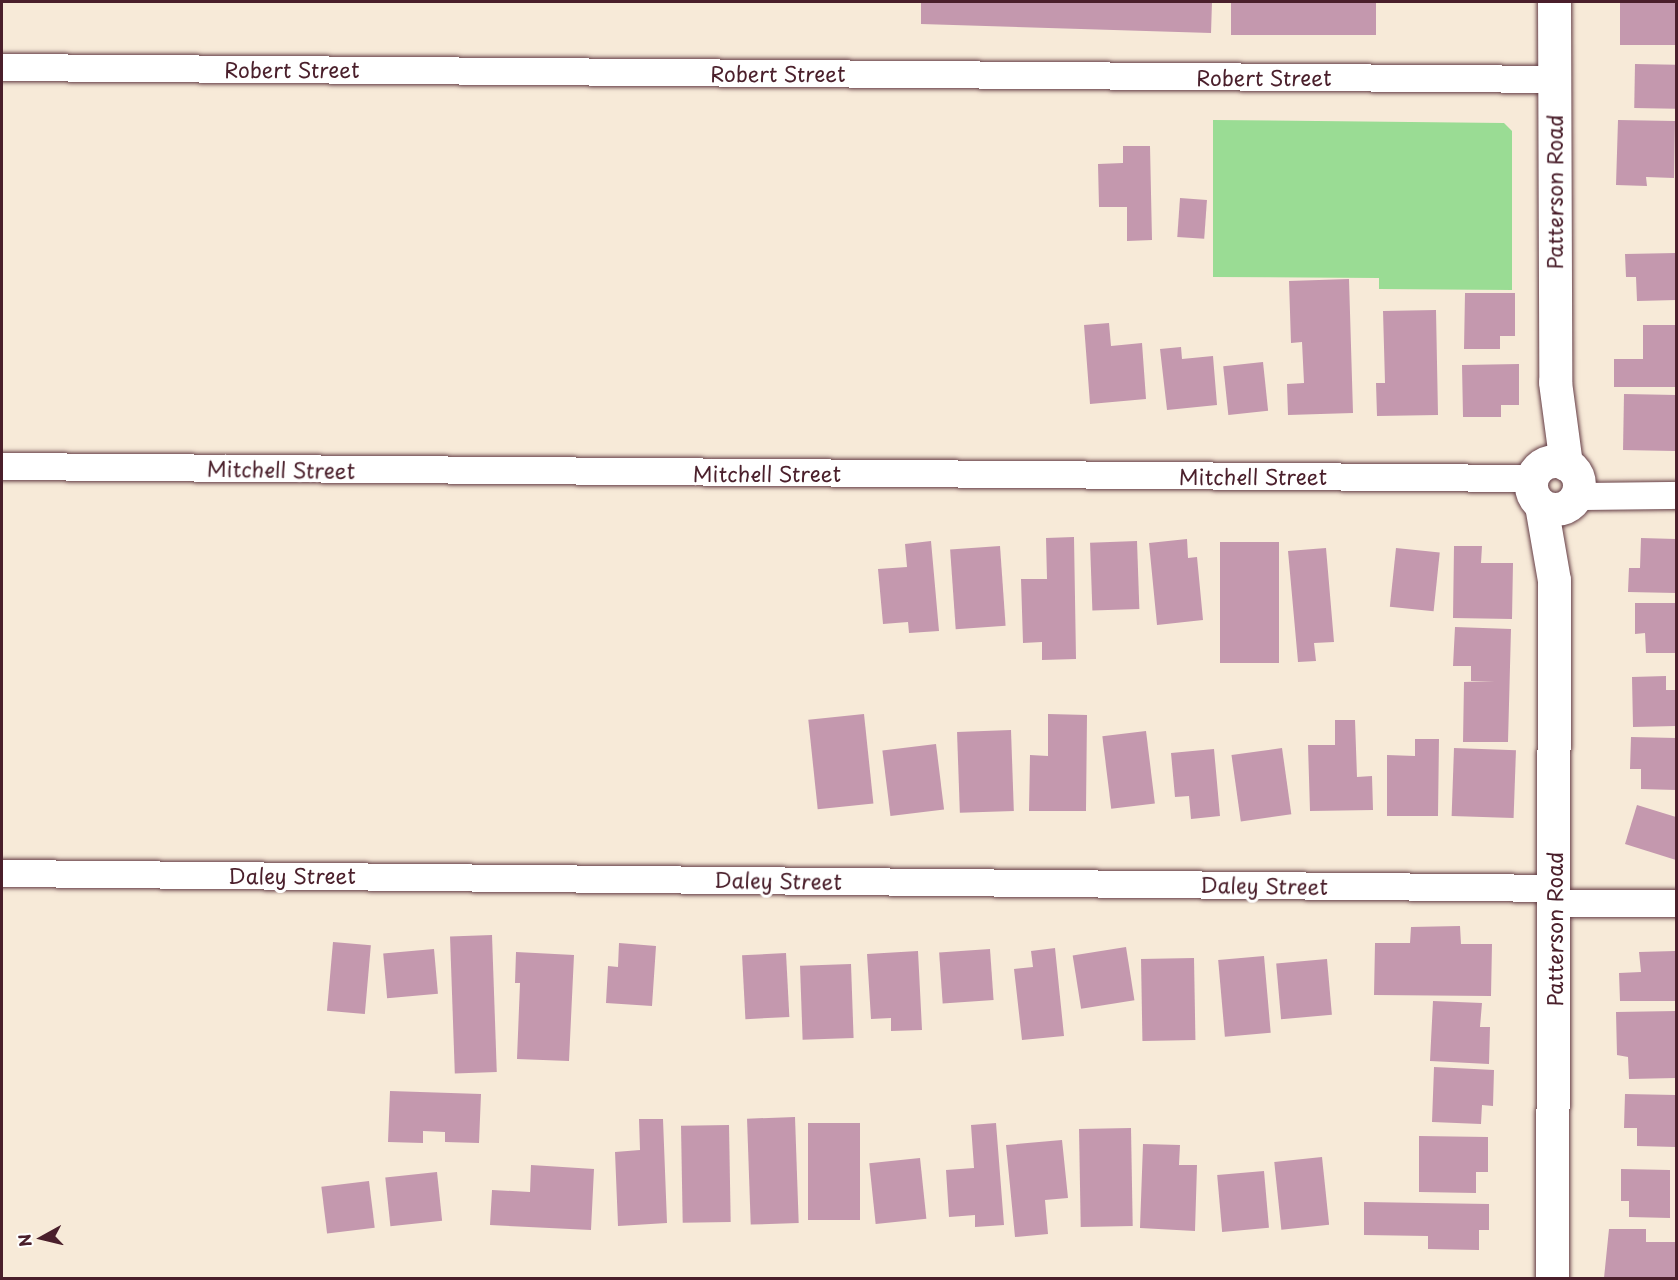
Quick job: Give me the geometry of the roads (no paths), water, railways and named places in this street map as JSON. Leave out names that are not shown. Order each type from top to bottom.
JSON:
[{"type":"street","name":"Patterson Road","points":[[1552,1278],[1554,2]]},
{"type":"street","name":"Robert Street","points":[[2,67],[1554,79]]},
{"type":"street","name":"Mitchell Street","points":[[2,466],[1554,486],[1677,495]]},
{"type":"street","name":"Daley Street","points":[[2,873],[1554,896],[1677,903]]}]
